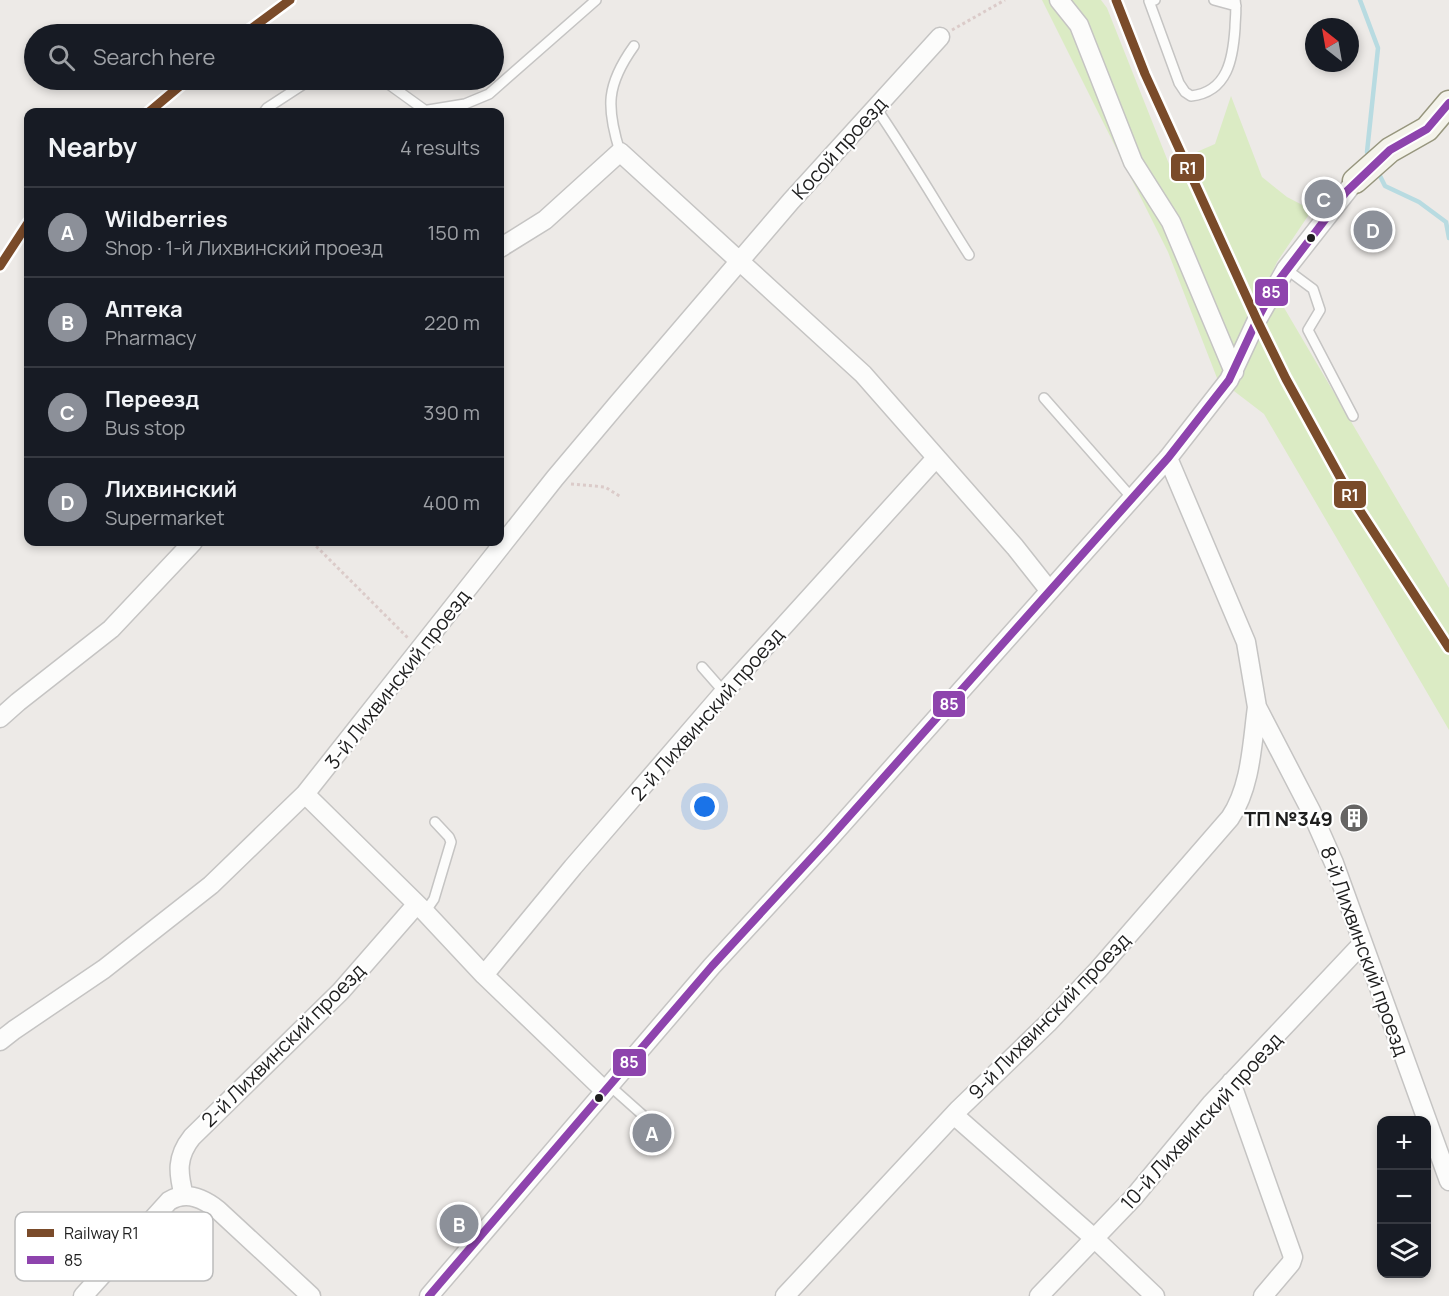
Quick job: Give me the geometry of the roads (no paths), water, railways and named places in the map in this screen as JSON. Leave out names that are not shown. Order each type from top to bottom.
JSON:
[{"type":"street","points":[[1059,0],[1079,26],[1133,162],[1171,222],[1234,372]]},
{"type":"street","name":"Косой проезд","points":[[741,261],[791,201],[940,37]]},
{"type":"street","points":[[429,1296],[712,966],[1168,458],[1224,388],[1234,372],[1257,320],[1286,269],[1355,181],[1390,150],[1427,129],[1449,103]]},
{"type":"street","points":[[504,246],[545,220],[620,152],[863,374],[1015,547],[1049,590]]},
{"type":"street","name":"3-й Лихвинский проезд","points":[[504,543],[555,478],[741,261]]},
{"type":"street","name":"2-й Лихвинский проезд","points":[[484,975],[573,867],[724,692],[936,458]]},
{"type":"street","name":"8-й Лихвинский проезд","points":[[1168,458],[1246,642],[1257,707],[1323,837],[1449,1181]]},
{"type":"street","points":[[0,718],[111,628],[189,546]]},
{"type":"street","name":"3-й Лихвинский проезд","points":[[0,1041],[104,969],[211,885],[305,794],[502,546]]},
{"type":"street","name":"9-й Лихвинский проезд","points":[[785,1296],[954,1115],[1048,1023],[1098,970],[1230,818],[1239,805],[1244,790],[1257,707]]},
{"type":"street","points":[[305,794],[421,908],[484,975],[607,1089]]},
{"type":"street","name":"2-й Лихвинский проезд","points":[[184,1196],[179,1176],[180,1158],[184,1147],[192,1137],[341,991],[421,908]]},
{"type":"street","name":"10-й Лихвинский проезд","points":[[1039,1296],[1133,1198],[1231,1082],[1362,944]]},
{"type":"street","points":[[1231,1082],[1293,1257],[1291,1263],[1263,1296]]},
{"type":"street","points":[[954,1115],[1095,1239],[1155,1296]]},
{"type":"street","points":[[157,1212],[172,1199],[184,1196],[199,1197],[218,1210],[311,1296]]},
{"type":"street","points":[[83,1296],[96,1281]]},
{"type":"lane","points":[[580,0],[587,9]]},
{"type":"lane","points":[[504,81],[596,0]]},
{"type":"lane","points":[[1155,0],[1149,1],[1179,83],[1191,96],[1209,89],[1227,72],[1234,55],[1235,3],[1214,0]]},
{"type":"lane","points":[[620,152],[612,126],[610,109],[612,87],[620,66],[634,46]]},
{"type":"lane","points":[[267,108],[295,90]]},
{"type":"lane","points":[[394,90],[416,108]]},
{"type":"lane","points":[[443,108],[465,104],[494,90]]},
{"type":"lane","points":[[876,108],[911,159],[932,198],[969,255]]},
{"type":"lane","points":[[1286,269],[1313,289],[1320,310],[1308,330],[1353,417]]},
{"type":"lane","points":[[1044,398],[1132,498]]},
{"type":"lane","points":[[702,667],[724,692]]},
{"type":"lane","points":[[421,908],[434,899],[451,842],[435,822]]},
{"type":"lane","points":[[607,1089],[646,1118]]},
{"type":"waterway","points":[[1360,0],[1378,48],[1367,152],[1370,158]]},
{"type":"waterway","points":[[1377,170],[1385,186],[1419,202],[1446,222],[1449,238]]},
{"type":"rail line","name":"R1","points":[[258,24],[290,0]]},
{"type":"rail line","name":"R1","points":[[1116,0],[1145,74],[1286,379],[1351,497],[1449,648]]},
{"type":"rail line","name":"R1","points":[[154,108],[175,90]]},
{"type":"rail line","name":"R1","points":[[0,266],[24,229]]},
{"type":"place","name":"Переезд","points":[[1324,199]]},
{"type":"place","name":"Лихвинский","points":[[1373,230]]},
{"type":"place","name":"ТП №349","points":[[1354,818]]},
{"type":"place","name":"Wildberries","points":[[652,1133]]},
{"type":"place","name":"Аптека","points":[[459,1224]]}]
